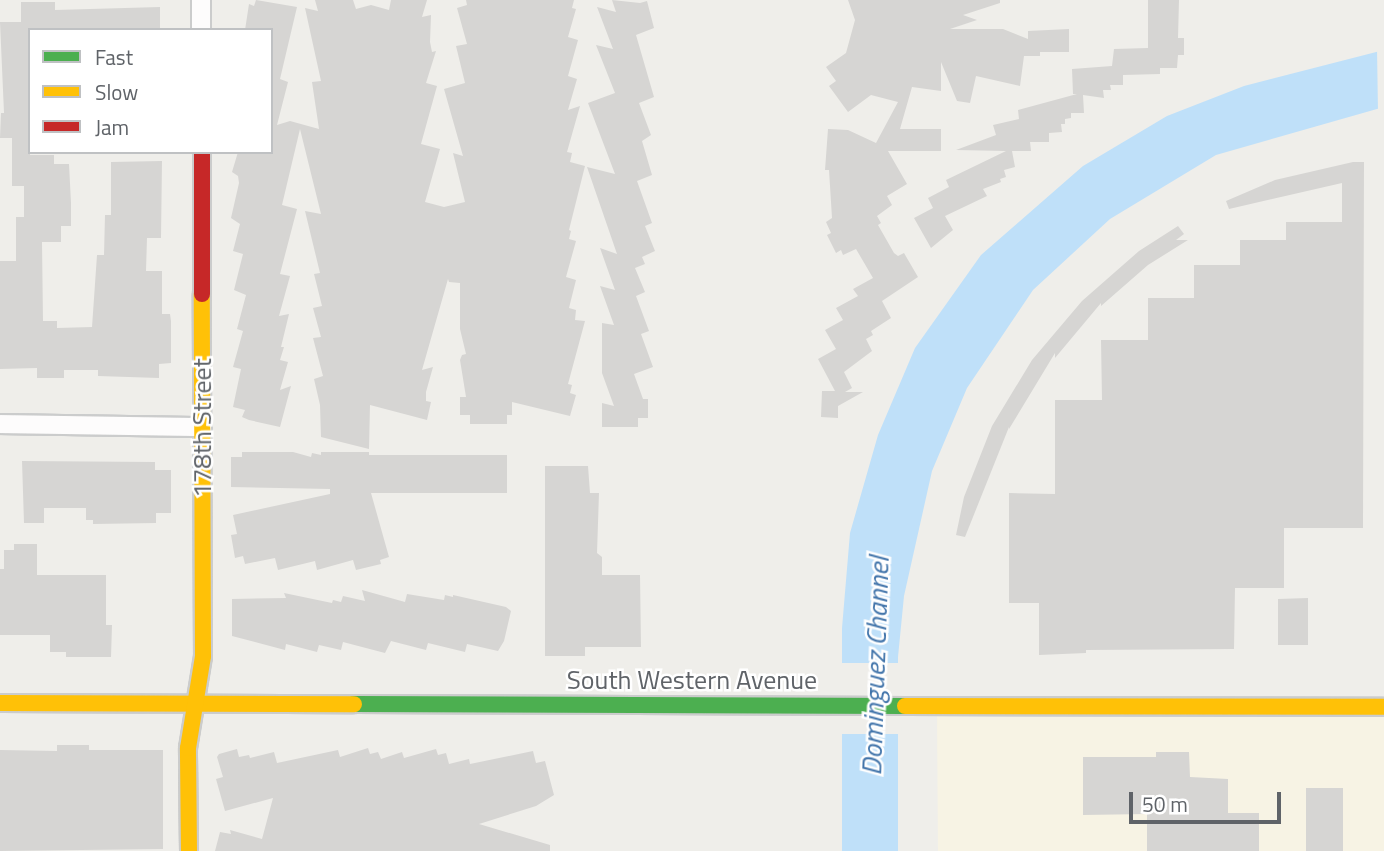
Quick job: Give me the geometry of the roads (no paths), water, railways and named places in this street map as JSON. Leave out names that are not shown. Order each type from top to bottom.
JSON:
[{"type":"main road","name":"178th Street","points":[[189,851],[188,748],[203,656],[202,154]]},
{"type":"main road","name":"South Western Avenue","points":[[0,703],[1384,707]]},
{"type":"street","points":[[201,0],[201,28]]},
{"type":"street","points":[[0,424],[202,427]]},
{"type":"water","name":"Dominguez Channel","points":[[1384,50],[1384,107],[1216,155],[1110,219],[1033,290],[967,388],[932,471],[904,596],[898,657],[898,851],[842,851],[842,628],[850,533],[878,435],[915,348],[981,255],[1083,166],[1167,116],[1244,86]]}]
